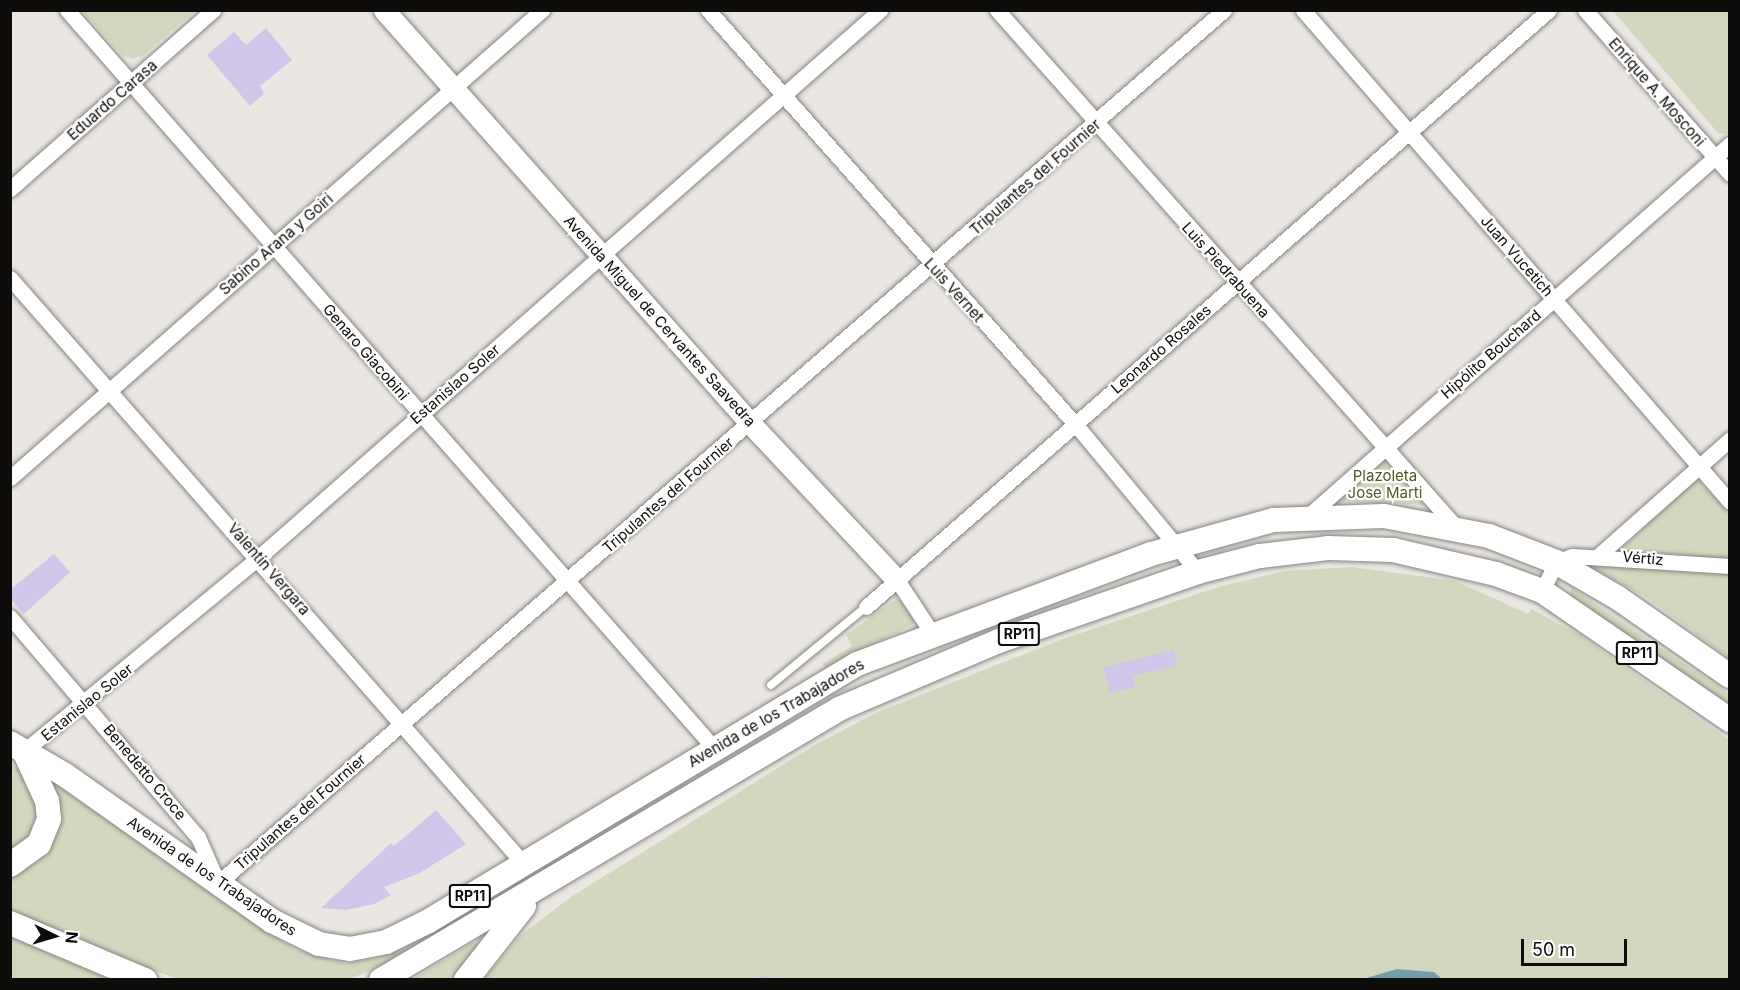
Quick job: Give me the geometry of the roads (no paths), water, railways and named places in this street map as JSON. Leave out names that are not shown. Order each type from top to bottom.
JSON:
[{"type":"main road","name":"Avenida de los Trabajadores","points":[[17,747],[302,938],[350,949],[404,935],[713,747],[848,669],[932,633],[1178,544],[1308,516],[1384,516],[1456,527],[1556,562],[1627,604],[1730,676]]},
{"type":"main road","name":"Avenida de los Trabajadores","points":[[381,980],[542,887],[841,708],[999,641],[1198,572],[1293,551],[1359,548],[1459,562],[1542,591],[1730,720]]},
{"type":"main road","points":[[10,865],[39,844],[49,819],[47,801],[17,747]]},
{"type":"main road","points":[[466,980],[542,887]]},
{"type":"main road","points":[[10,923],[145,980]]},
{"type":"street","name":"Genaro Giacobini","points":[[67,10],[713,747]]},
{"type":"street","name":"Eduardo Carasa","points":[[10,189],[213,10]]},
{"type":"street","name":"Avenida Miguel de Cervantes Saavedra","points":[[384,10],[750,423],[897,580],[932,633]]},
{"type":"street","name":"Sabino Arana y Goiri","points":[[10,478],[542,10]]},
{"type":"street","name":"Luis Vernet","points":[[708,10],[933,267],[1076,425],[1178,544],[1198,572]]},
{"type":"street","name":"Estanislao Soler","points":[[17,747],[87,704],[259,557],[880,10]]},
{"type":"street","name":"Luis Piedrabuena","points":[[997,10],[1456,527]]},
{"type":"street","name":"Tripulantes del Fournier","points":[[218,883],[933,267],[1224,10]]},
{"type":"street","name":"Juan Vucetich","points":[[1303,10],[1730,501]]},
{"type":"street","name":"Leonardo Rosales","points":[[866,607],[1550,10]]},
{"type":"street","name":"Enrique A. Mosconi","points":[[1585,10],[1730,174]]},
{"type":"street","name":"Hipólito Bouchard","points":[[1308,516],[1730,144]]},
{"type":"street","name":"Valentín Vergara","points":[[10,278],[259,557],[523,863]]},
{"type":"street","points":[[1599,555],[1730,439]]},
{"type":"street","name":"Vértiz","points":[[1556,562],[1599,555],[1730,566]]},
{"type":"street","points":[[1542,591],[1556,562]]},
{"type":"street","name":"Benedetto Croce","points":[[10,617],[87,704],[198,837],[218,883]]},
{"type":"lane","name":"Leonardo Rosales","points":[[771,685],[866,607]]},
{"type":"water","points":[[1397,969],[1434,972],[1442,979],[1363,979]]},
{"type":"park label","name":"Plazoleta Jose Marti","points":[[1385,484]]}]
